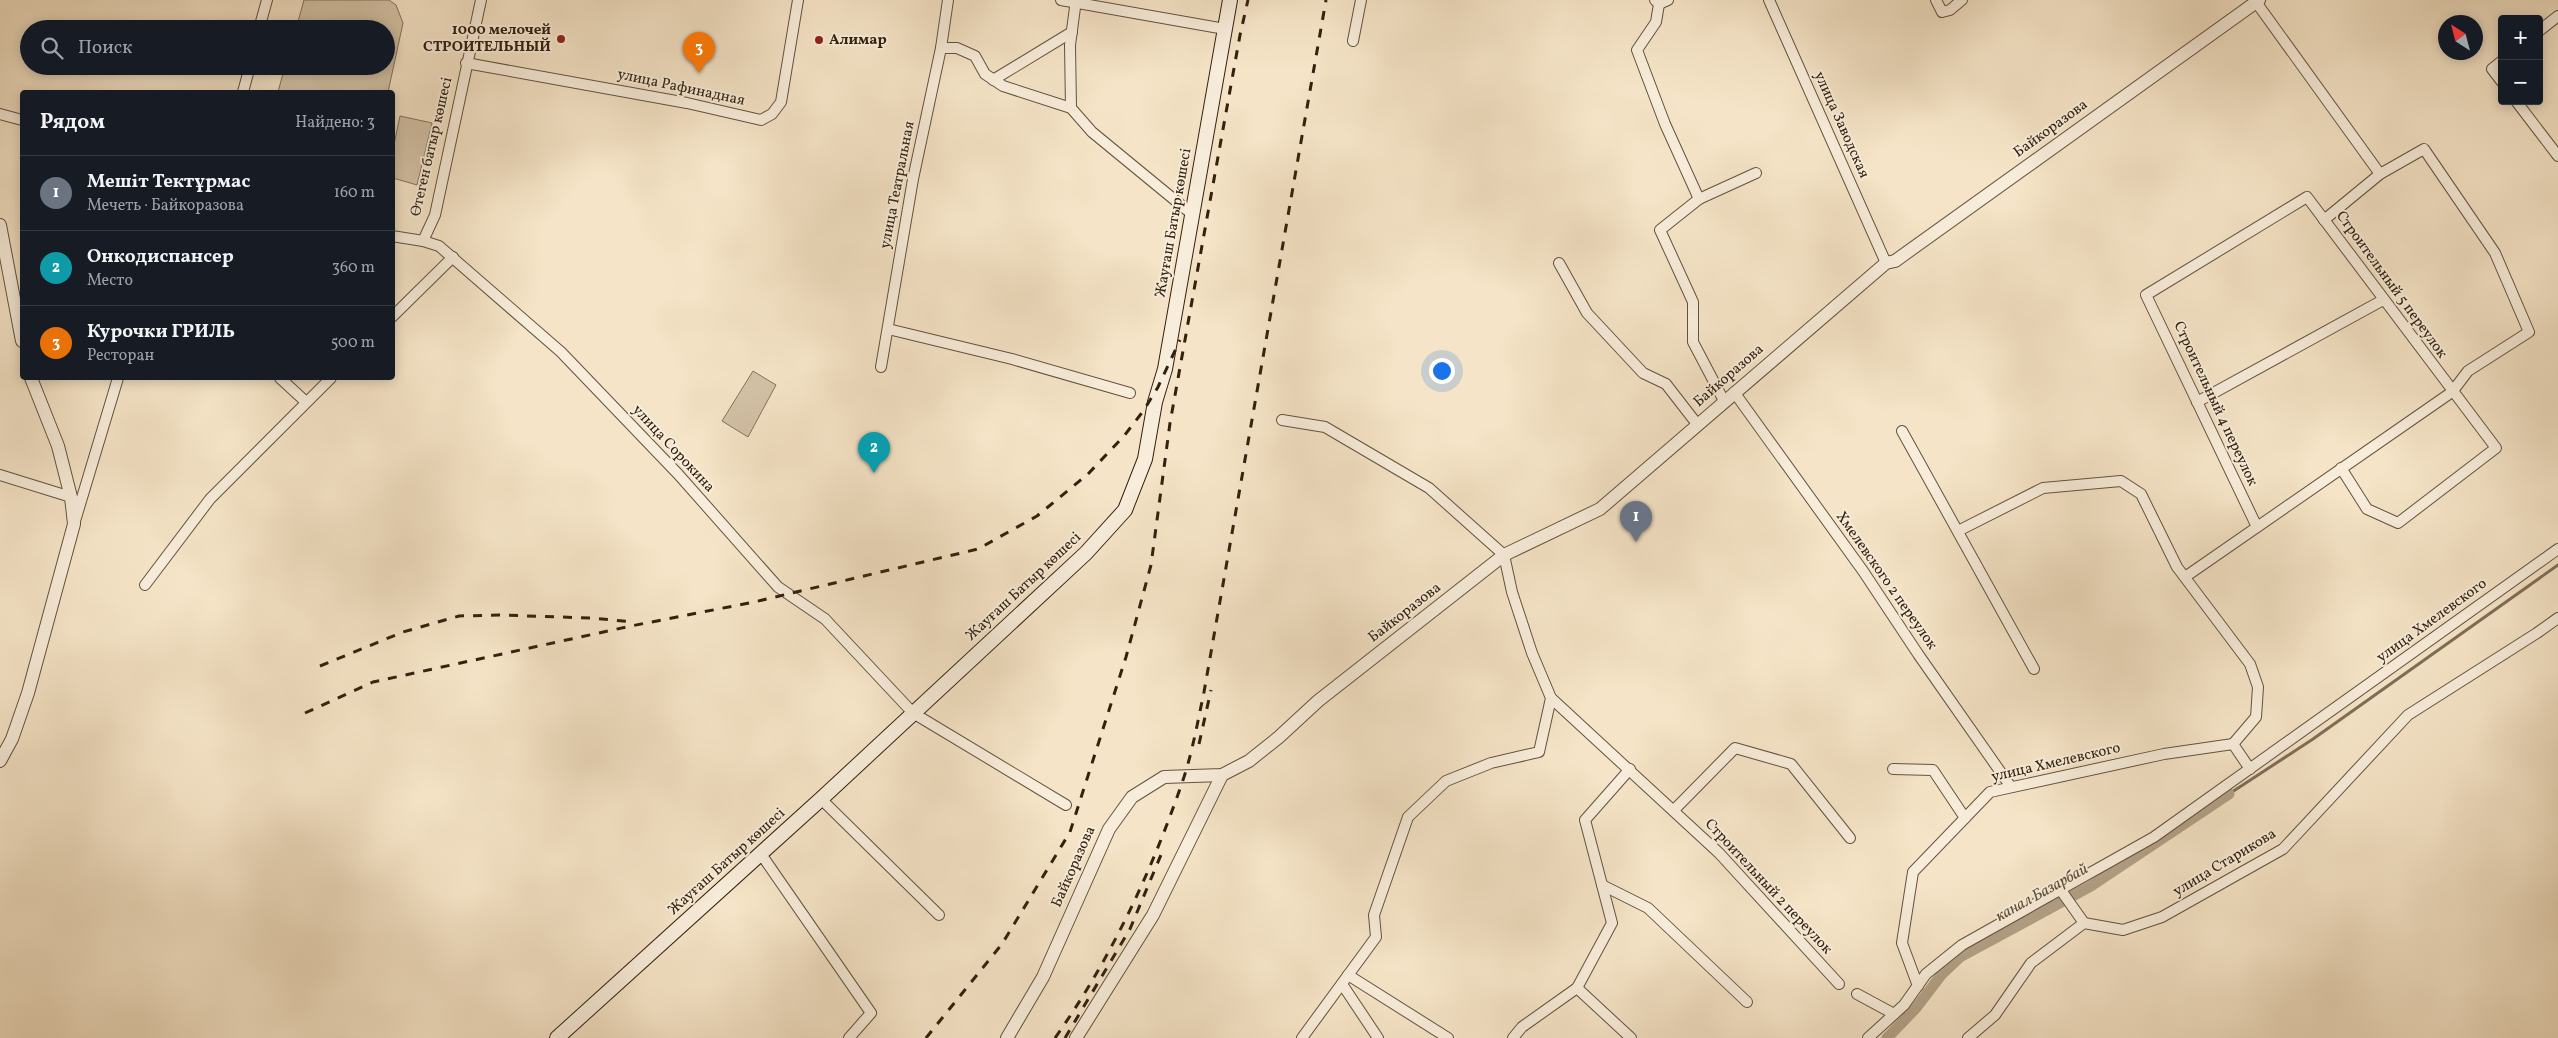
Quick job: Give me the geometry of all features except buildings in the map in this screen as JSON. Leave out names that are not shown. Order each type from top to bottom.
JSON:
[{"type":"main road","name":"Жауғаш Батыр көшесі","points":[[557,1038],[822,799],[912,713],[1086,553],[1125,510],[1145,459],[1154,402],[1165,369],[1230,0]]},
{"type":"street","points":[[262,20],[267,0]]},
{"type":"street","name":"Өтеген батыр көшесі","points":[[423,240],[435,216],[466,63],[481,0]]},
{"type":"street","name":"улица Рафинадная","points":[[466,63],[687,103],[761,120],[772,114],[781,102],[798,0]]},
{"type":"street","name":"улица Театральная","points":[[881,368],[914,178],[941,48],[948,0]]},
{"type":"street","points":[[1061,0],[1076,1],[1225,29]]},
{"type":"street","points":[[1354,41],[1361,0]]},
{"type":"street","name":"улица Заводская","points":[[1769,0],[1886,263]]},
{"type":"street","points":[[1936,0],[1942,12],[1950,10],[1962,0]]},
{"type":"street","points":[[1071,108],[1072,32],[1076,1]]},
{"type":"street","points":[[1661,1],[1656,22],[1637,50],[1665,124],[1699,199]]},
{"type":"street","points":[[2258,1],[2380,174]]},
{"type":"street","name":"Байкоразова","points":[[1007,1038],[1043,977],[1109,829],[1132,797],[1164,777],[1222,775],[1249,761],[1279,737],[1318,701],[1504,555],[1600,509],[1886,263],[1895,261],[2258,1]]},
{"type":"street","points":[[2543,28],[2558,16]]},
{"type":"street","points":[[994,80],[1072,32]]},
{"type":"street","points":[[941,48],[958,48],[975,56],[985,74],[1003,86],[1071,108],[1092,132],[1193,215]]},
{"type":"street","points":[[2498,64],[2492,69],[2498,77]]},
{"type":"street","points":[[244,90],[248,75]]},
{"type":"street","points":[[2519,105],[2558,156]]},
{"type":"street","points":[[0,114],[20,119]]},
{"type":"street","points":[[2185,577],[2452,392],[2468,371],[2529,332],[2495,253],[2424,149],[2380,174],[2324,220]]},
{"type":"street","points":[[1724,401],[1693,342],[1693,302],[1660,230],[1699,199],[1756,172]]},
{"type":"street","name":"Строительный 5 переулок","points":[[2146,295],[2307,197],[2496,448],[2398,523],[2367,509],[2341,468]]},
{"type":"street","points":[[0,225],[20,330]]},
{"type":"street","name":"улица Сорокина","points":[[395,236],[423,240],[439,246],[561,352],[678,474],[778,586],[825,619],[912,713],[1066,805]]},
{"type":"street","points":[[395,313],[452,257]]},
{"type":"street","points":[[1558,263],[1587,313],[1643,373],[1666,384],[1697,424]]},
{"type":"street","name":"Строительный 4 переулок","points":[[2146,295],[2257,527]]},
{"type":"street","points":[[2197,402],[2384,300]]},
{"type":"street","points":[[888,329],[1012,359],[1130,392]]},
{"type":"street","points":[[32,380],[58,446],[71,497],[74,524]]},
{"type":"street","points":[[0,761],[12,739],[28,693],[74,524],[117,380]]},
{"type":"street","points":[[282,380],[306,402]]},
{"type":"street","points":[[145,585],[210,499],[329,380]]},
{"type":"street","name":"Хмелевского 2 переулок","points":[[1734,392],[1864,571],[1918,654],[2012,787]]},
{"type":"street","points":[[1282,420],[1325,427],[1429,488],[1504,555]]},
{"type":"street","points":[[1902,431],[2034,669]]},
{"type":"street","points":[[0,475],[71,497]]},
{"type":"street","points":[[1958,531],[2043,488],[2121,482],[2141,494],[2177,567],[2250,664],[2258,687],[2256,717],[2234,744],[2250,769]]},
{"type":"street","name":"улица Хмелевского","points":[[1868,1038],[1904,1005],[1926,974],[1962,945],[2154,837],[2558,549]]},
{"type":"street","name":"Строительный 2 переулок","points":[[1504,555],[1512,592],[1532,653],[1551,698],[1719,853],[1839,984]]},
{"type":"street","name":"улица Старикова","points":[[2082,921],[2123,930],[2162,917],[2283,849],[2408,715],[2538,634],[2558,618]]},
{"type":"street","points":[[1302,1038],[1376,938],[1374,915],[1408,817],[1446,781],[1491,763],[1539,752],[1551,698]]},
{"type":"street","name":"улица Хмелевского","points":[[1918,986],[1902,943],[1913,872],[1990,792],[2164,754],[2234,744]]},
{"type":"street","points":[[1674,810],[1735,748],[1791,764],[1850,838]]},
{"type":"street","points":[[1513,1038],[1522,1027],[1578,988],[1612,923],[1585,820],[1630,769]]},
{"type":"street","points":[[1893,770],[1933,770],[1965,818]]},
{"type":"street","points":[[1076,1038],[1153,915],[1222,775]]},
{"type":"street","points":[[822,799],[939,915]]},
{"type":"street","points":[[761,854],[871,1012],[849,1038]]},
{"type":"street","points":[[1602,885],[1648,908],[1746,1002]]},
{"type":"street","points":[[1968,1038],[1995,1015],[2031,963],[2082,921],[2060,890]]},
{"type":"street","points":[[1345,980],[1378,1038]]},
{"type":"street","points":[[1345,980],[1448,1038]]},
{"type":"street","points":[[1578,988],[1631,1038]]},
{"type":"street","points":[[1857,994],[1894,1014]]},
{"type":"shaded area","points":[[304,0],[389,0],[396,5],[403,23],[395,60],[395,20],[298,20]]},
{"type":"shaded area","points":[[283,75],[392,75],[388,90],[279,90]]},
{"type":"shaded area","points":[[400,116],[432,123],[417,185],[395,179],[395,140]]},
{"type":"shaded area","points":[[753,371],[776,385],[748,437],[722,421]]},
{"type":"waterway","points":[[2229,794],[2313,739],[2558,565]]},
{"type":"waterway","name":"канал Базарбай","points":[[1887,1038],[1916,1008],[1942,974],[1960,957],[2091,886],[2229,794]]},
{"type":"railway","points":[[926,1038],[1002,944],[1070,832],[1126,657],[1151,565],[1170,423],[1240,35],[1248,0]]},
{"type":"railway","points":[[1055,1038],[1094,977],[1129,912],[1159,845],[1190,756],[1204,692],[1326,0]]},
{"type":"railway","points":[[305,713],[373,682],[631,626],[754,602],[978,549],[1037,516],[1088,474],[1124,436],[1144,410],[1158,387],[1180,340]]},
{"type":"railway","points":[[320,666],[403,632],[459,616],[499,615],[591,618],[633,622]]},
{"type":"railway","points":[[1199,744],[1211,690]]},
{"type":"railway","points":[[1065,1038],[1130,929],[1163,850]]},
{"type":"place","name":"1000 мелочей СТРОИТЕЛЬНЫЙ","points":[[561,39]]},
{"type":"place","name":"Алимар","points":[[819,40]]},
{"type":"place","name":"Курочки ГРИЛЬ","points":[[699,73]]},
{"type":"place","name":"Онкодиспансер","points":[[874,473]]},
{"type":"place","name":"Мешіт Тектұрмас","points":[[1636,542]]}]
